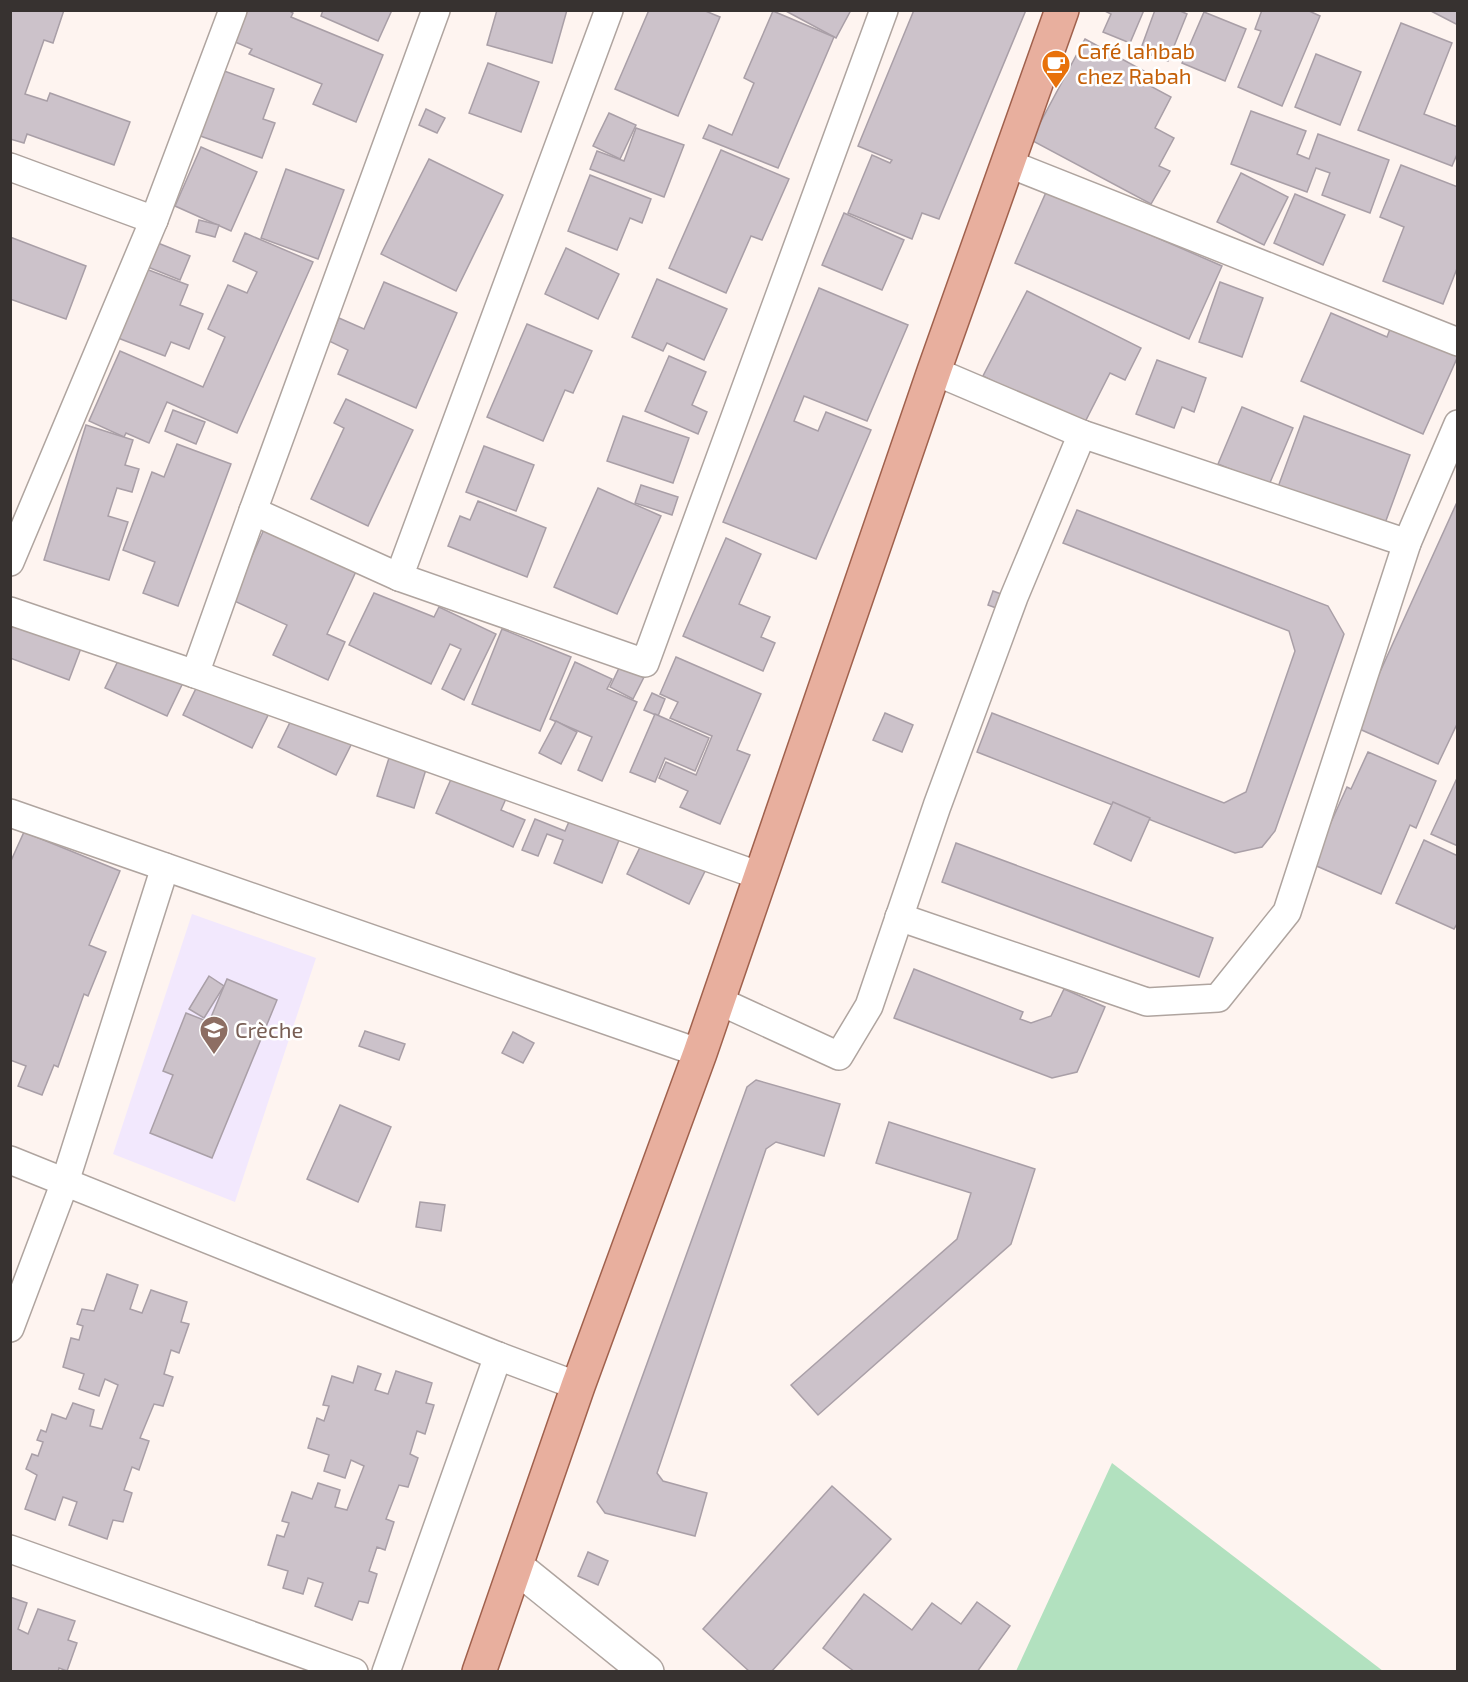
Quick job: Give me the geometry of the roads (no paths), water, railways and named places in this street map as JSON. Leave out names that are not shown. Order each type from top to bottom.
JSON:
[{"type":"main road","points":[[479,1671],[578,1386],[700,1053],[934,371],[1062,10]]},
{"type":"main road","points":[[517,1567],[647,1671]]},
{"type":"street","points":[[10,562],[154,220],[233,10]]},
{"type":"street","points":[[195,674],[436,10]]},
{"type":"street","points":[[399,577],[609,10]]},
{"type":"street","points":[[253,511],[399,577],[645,663],[884,10]]},
{"type":"street","points":[[1007,163],[1458,342]]},
{"type":"street","points":[[10,167],[154,220]]},
{"type":"street","points":[[934,371],[1082,434],[1407,543]]},
{"type":"street","points":[[899,917],[1147,1002],[1218,998],[1287,912],[1407,543],[1458,424]]},
{"type":"street","points":[[717,1000],[839,1056],[868,1006],[1014,597],[1082,434]]},
{"type":"street","points":[[10,611],[195,674],[760,876]]},
{"type":"street","points":[[10,813],[700,1053]]},
{"type":"street","points":[[10,1328],[65,1182],[165,867]]},
{"type":"street","points":[[10,1160],[578,1386]]},
{"type":"street","points":[[386,1671],[498,1356]]},
{"type":"street","points":[[10,1549],[354,1671]]},
{"type":"place","name":"Café lahbab chez Rabah","points":[[1056,90]]},
{"type":"place","name":"Crèche","points":[[214,1056]]}]
